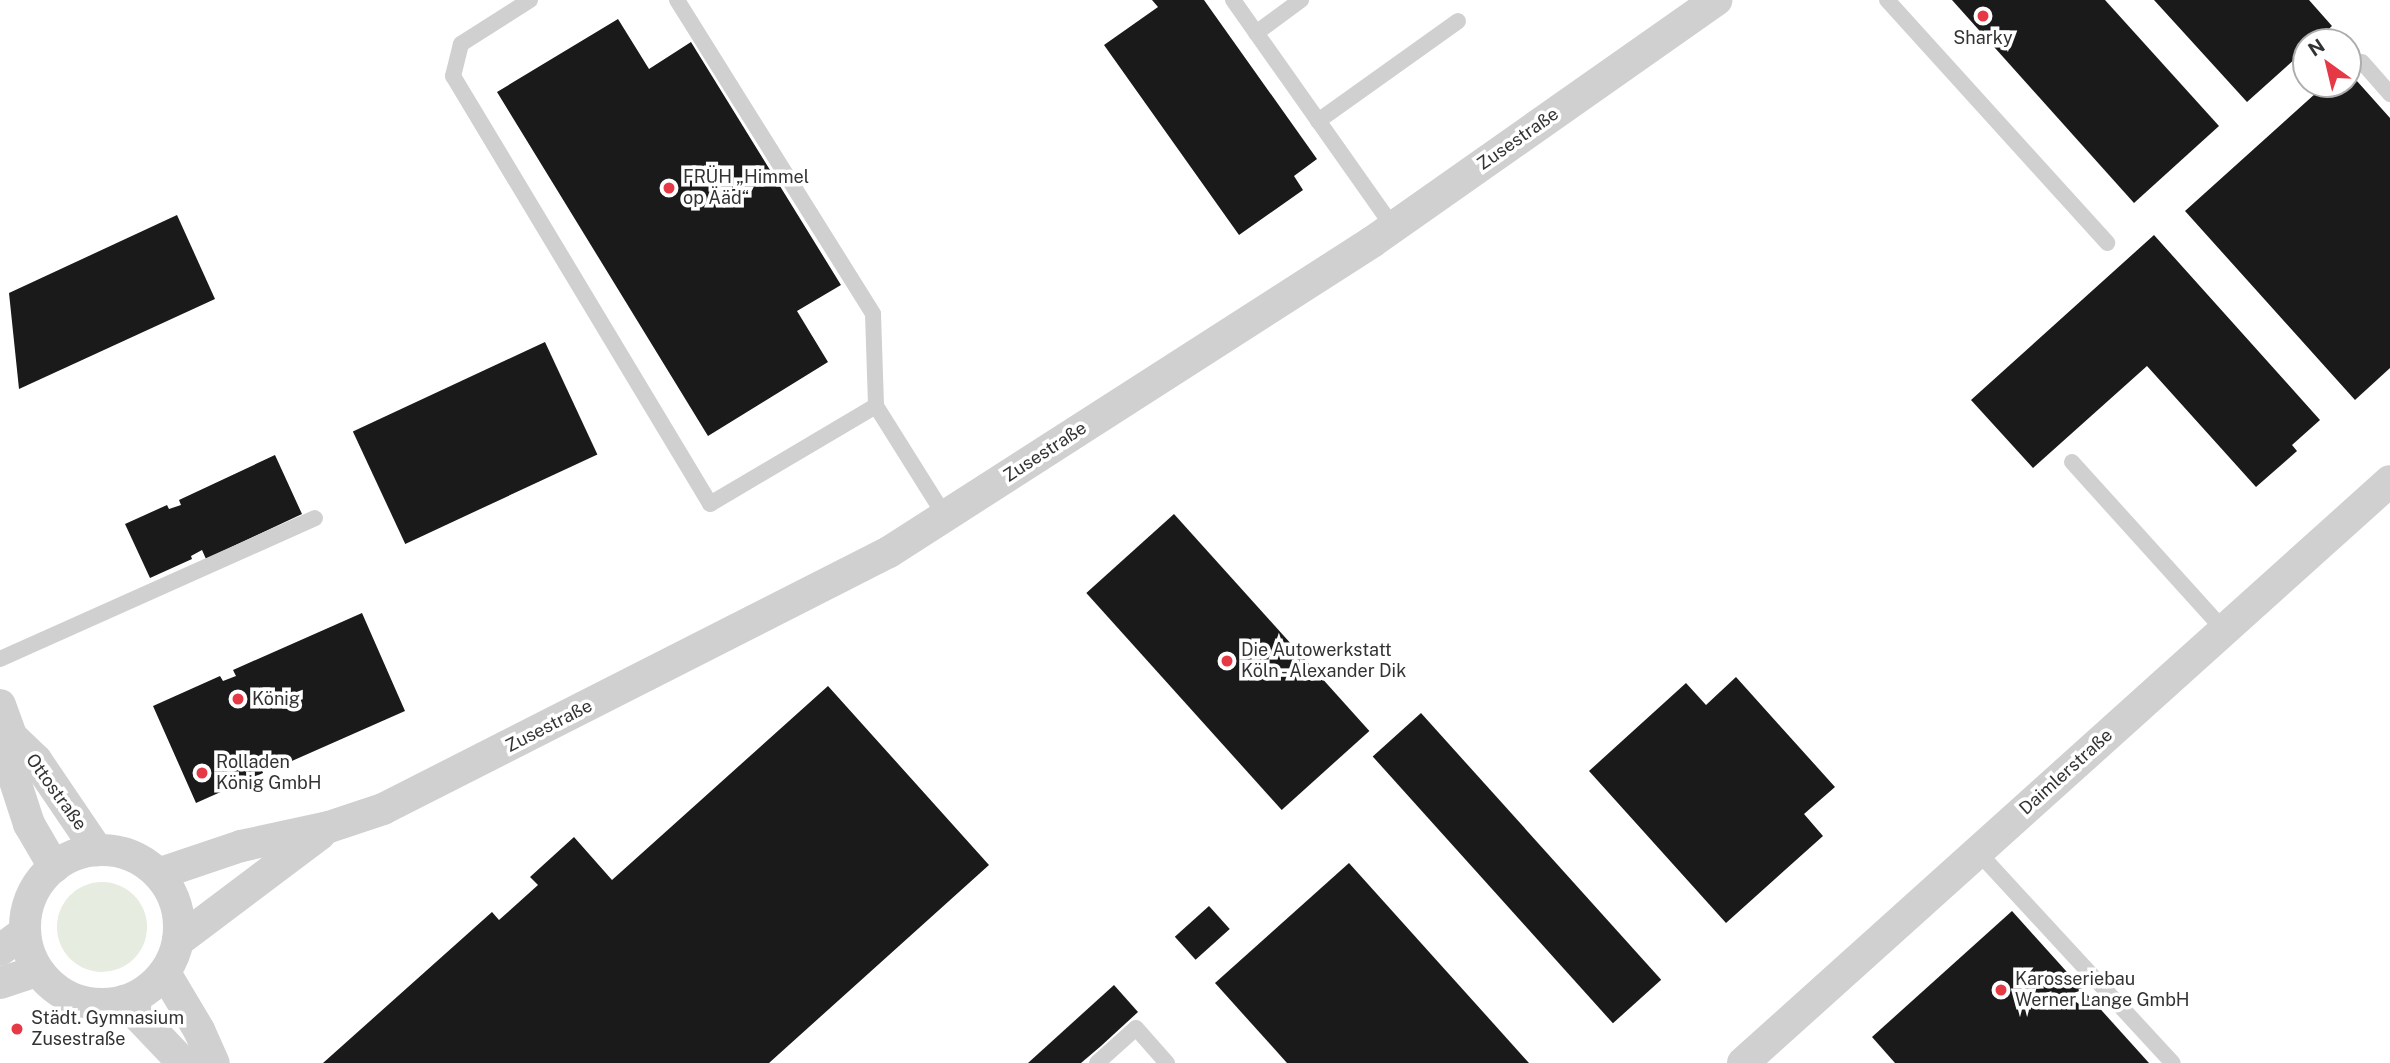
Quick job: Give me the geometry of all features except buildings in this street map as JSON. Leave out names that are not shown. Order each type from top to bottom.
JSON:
[{"type":"street","name":"Zusestraße","points":[[158,874],[241,846],[329,827],[383,809],[889,552],[1393,227],[1716,0]]},
{"type":"street","name":"Daimlerstraße","points":[[1743,1063],[2390,481]]},
{"type":"street","name":"Ottostraße","points":[[0,705],[11,736],[12,772],[8,790],[54,867]]},
{"type":"street","name":"Ottostraße","points":[[11,736],[36,760],[97,850]]},
{"type":"street","name":"Zusestraße","points":[[178,941],[329,827]]},
{"type":"street","points":[[97,850],[120,852],[140,860],[158,874],[172,894],[179,917],[178,941],[165,972],[150,988],[124,1001],[91,1004],[70,998],[53,987],[38,971],[29,952],[12,941],[37,885],[54,867],[76,855],[97,850]]},
{"type":"street","points":[[0,984],[38,971]]},
{"type":"street","points":[[165,972],[199,1030],[214,1063]]},
{"type":"street","points":[[124,1001],[183,1063]]},
{"type":"lane","points":[[530,0],[461,44],[453,76],[710,504],[876,406]]},
{"type":"lane","points":[[677,0],[873,314],[876,406],[945,516]]},
{"type":"lane","points":[[1233,0],[1393,227]]},
{"type":"lane","points":[[1256,33],[1301,0]]},
{"type":"lane","points":[[1886,0],[2107,243]]},
{"type":"lane","points":[[1318,121],[1458,22]]},
{"type":"lane","points":[[2362,62],[2390,94]]},
{"type":"lane","points":[[2073,462],[2224,630]]},
{"type":"lane","points":[[0,659],[315,518]]},
{"type":"lane","points":[[1978,852],[2173,1063]]},
{"type":"lane","points":[[1097,1063],[1136,1028],[1167,1063]]},
{"type":"shaded area","points":[[93,882],[111,882],[127,889],[140,902],[147,918],[147,936],[140,952],[127,965],[111,972],[93,972],[77,965],[64,952],[57,936],[57,918],[64,902],[77,889]]},
{"type":"place","name":"Sharky","points":[[1983,16]]},
{"type":"place","name":"FRÜH „Himmel op Ääd“","points":[[669,188]]},
{"type":"place","name":"Die Autowerkstatt Köln - Alexander Dik","points":[[1227,661]]},
{"type":"place","name":"König","points":[[238,699]]},
{"type":"place","name":"Rolladen König GmbH","points":[[202,773]]},
{"type":"place","name":"Karosseriebau Werner Lange GmbH","points":[[2001,990]]},
{"type":"place","name":"Städt. Gymnasium Zusestraße","points":[[17,1029]]}]
